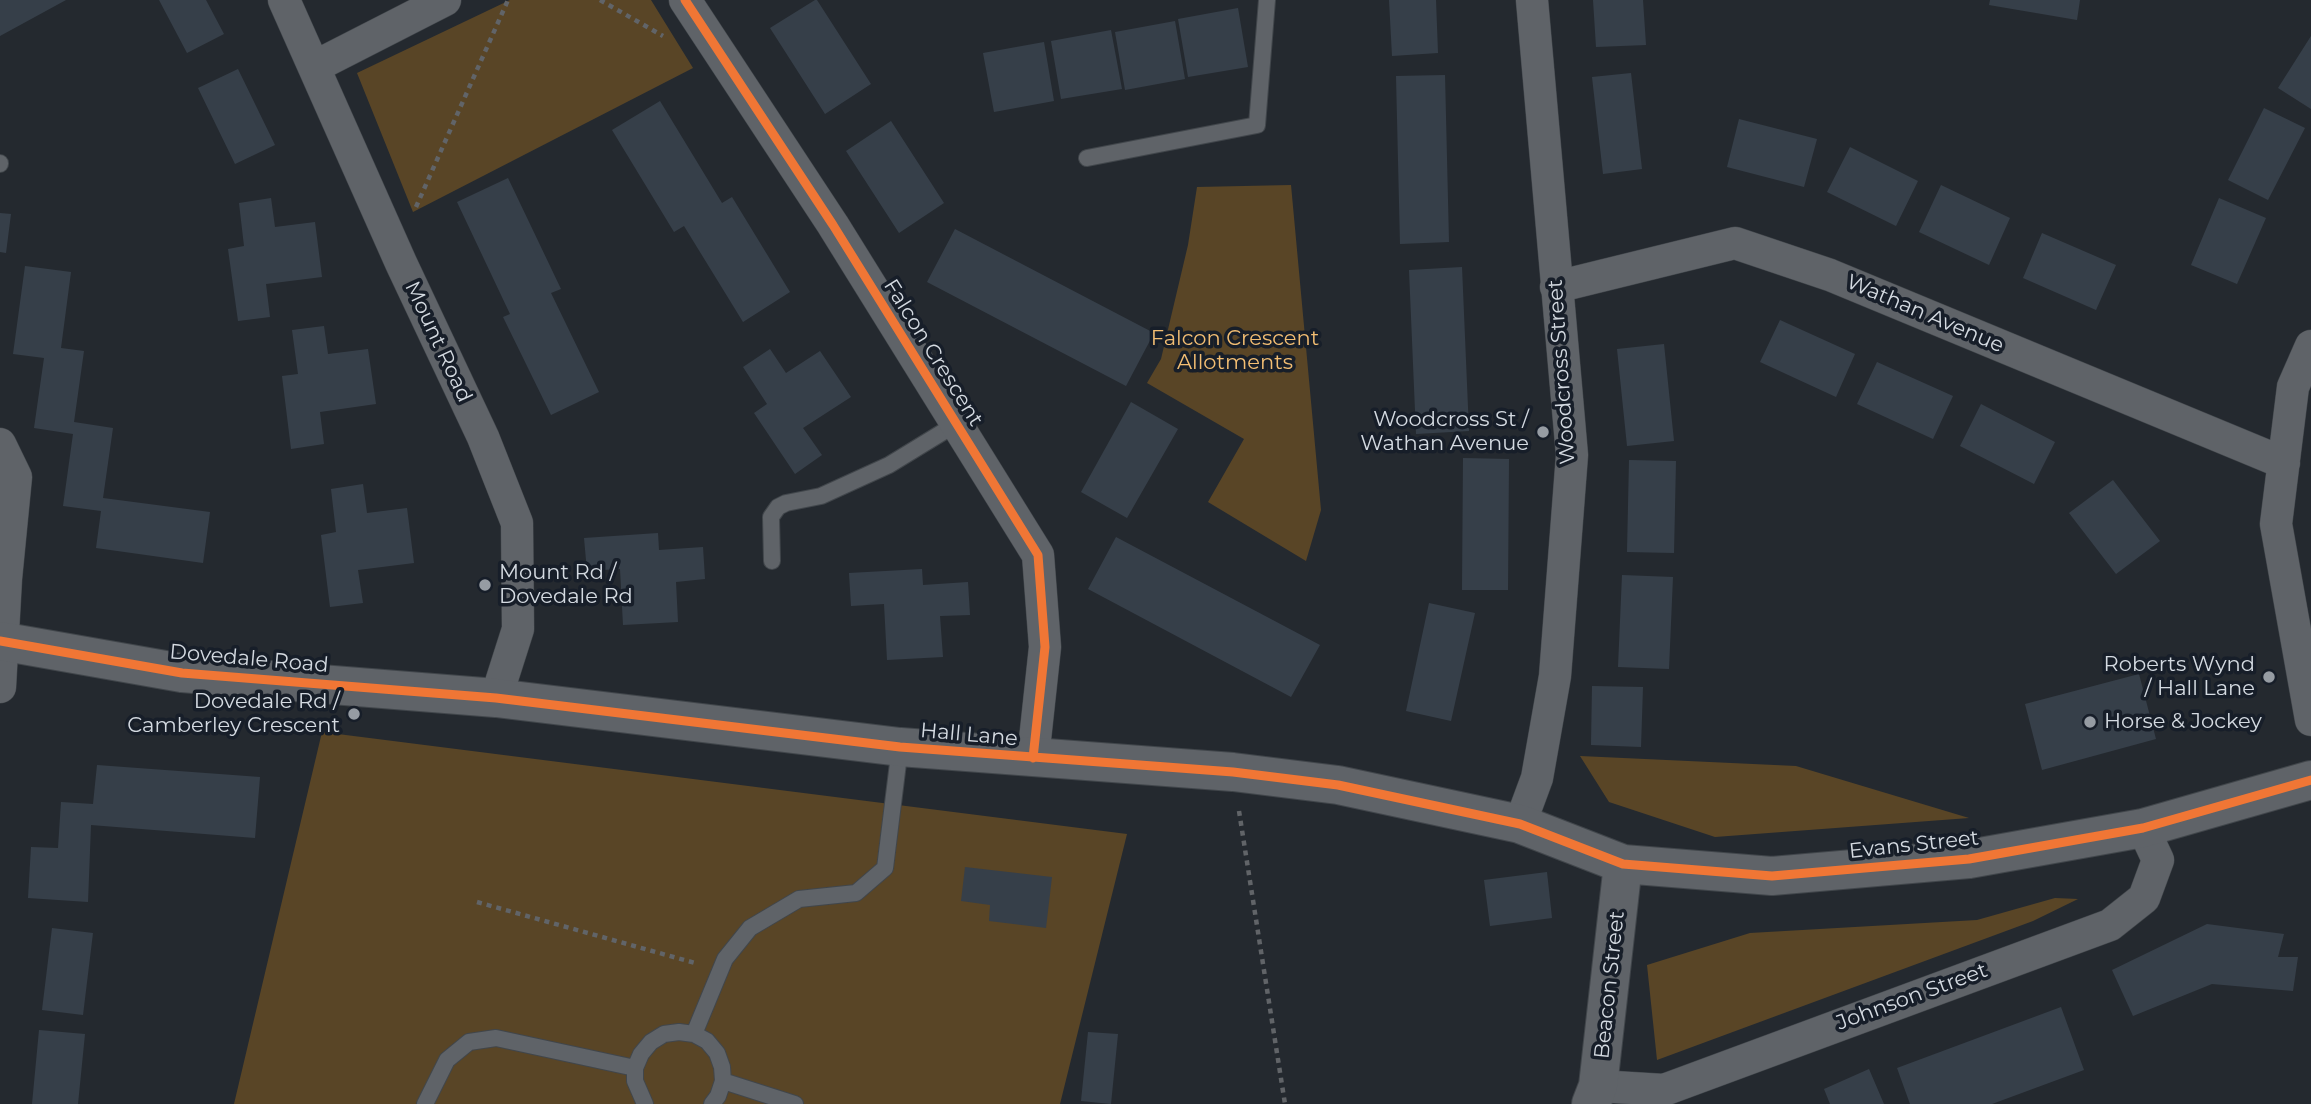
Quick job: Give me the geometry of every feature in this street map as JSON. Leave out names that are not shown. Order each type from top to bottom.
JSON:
[{"type":"street","name":"Mount Road","points":[[284,0],[396,252],[483,437],[517,523],[518,629],[496,698]]},
{"type":"street","points":[[314,67],[445,0]]},
{"type":"street","name":"Falcon Crescent","points":[[685,0],[833,225],[1038,555],[1045,648],[1034,758]]},
{"type":"street","name":"Woodcross Street","points":[[1520,824],[1537,778],[1555,676],[1572,455],[1532,0]]},
{"type":"street","name":"Wathan Avenue","points":[[1556,287],[1735,243],[1830,275],[2284,463]]},
{"type":"street","points":[[2311,346],[2293,387],[2276,524],[2311,720]]},
{"type":"street","points":[[0,444],[16,477],[6,579],[0,687]]},
{"type":"street","name":"Dovedale Road","points":[[2,641],[182,673],[496,698]]},
{"type":"street","name":"Hall Lane","points":[[496,698],[900,747],[1233,772],[1338,785],[1520,824]]},
{"type":"street","name":"Evans Street","points":[[1520,824],[1623,864],[1772,876],[1969,859],[2143,828],[2311,780]]},
{"type":"street","name":"Johnson Street","points":[[1595,1095],[1664,1090],[2110,925],[2144,898],[2158,860],[2143,828]]},
{"type":"street","name":"Beacon Street","points":[[1595,1095],[1623,864]]},
{"type":"lane","points":[[1087,158],[1257,125],[1267,0]]},
{"type":"lane","points":[[772,562],[771,517],[778,507],[821,496],[889,466],[956,424]]},
{"type":"lane","points":[[694,1034],[724,959],[750,928],[799,899],[856,893],[885,868],[900,747]]},
{"type":"lane","points":[[645,1104],[635,1082],[635,1068],[641,1054],[651,1042],[664,1034],[679,1032],[694,1034],[707,1041],[717,1053],[722,1066],[723,1081],[712,1104]]},
{"type":"lane","points":[[425,1104],[447,1060],[469,1042],[496,1038],[635,1068]]},
{"type":"lane","points":[[723,1081],[795,1104]]},
{"type":"path","points":[[396,252],[508,0]]},
{"type":"path","points":[[1233,772],[1285,1104]]},
{"type":"path","points":[[477,902],[720,970]]},
{"type":"green space","points":[[510,0],[651,0],[693,68],[413,212],[357,73]]},
{"type":"green space","name":"Falcon Crescent Allotments","points":[[1291,185],[1321,510],[1306,561],[1208,502],[1244,439],[1147,383],[1161,359],[1188,245],[1197,187]]},
{"type":"green space","points":[[322,732],[1127,834],[1060,1104],[234,1104]]},
{"type":"green space","points":[[1580,756],[1796,766],[1969,818],[1715,837],[1609,802]]},
{"type":"green space","points":[[2055,898],[2078,899],[2033,921],[1657,1060],[1647,965],[1750,933],[1977,920]]},
{"type":"building","points":[[0,0],[66,0],[0,36]]},
{"type":"building","points":[[159,0],[206,0],[224,34],[187,53]]},
{"type":"building","points":[[815,0],[871,84],[825,114],[770,28]]},
{"type":"building","points":[[1389,0],[1436,0],[1438,53],[1392,56]]},
{"type":"building","points":[[1593,0],[1643,0],[1646,45],[1596,47]]},
{"type":"building","points":[[1990,0],[2080,0],[2077,20],[1989,5]]},
{"type":"building","points":[[1238,8],[1248,67],[1188,77],[1178,19]]},
{"type":"building","points":[[1175,21],[1185,79],[1125,90],[1115,32]]},
{"type":"building","points":[[1111,30],[1122,89],[1061,99],[1051,41]]},
{"type":"building","points":[[2311,36],[2311,109],[2278,88]]},
{"type":"building","points":[[1044,42],[1054,101],[994,112],[983,53]]},
{"type":"building","points":[[238,69],[275,145],[235,164],[198,88]]},
{"type":"building","points":[[1631,73],[1642,169],[1603,174],[1592,77]]},
{"type":"building","points":[[1445,75],[1449,242],[1400,244],[1396,76]]},
{"type":"building","points":[[660,101],[722,203],[732,197],[790,292],[743,322],[684,226],[674,232],[612,130]]},
{"type":"building","points":[[2264,108],[2305,128],[2268,200],[2228,180]]},
{"type":"building","points":[[1739,119],[1817,139],[1804,187],[1727,167]]},
{"type":"building","points":[[891,121],[944,203],[899,233],[846,151]]},
{"type":"building","points":[[1850,147],[1918,181],[1896,226],[1827,192]]},
{"type":"building","points":[[508,178],[561,289],[551,293],[599,392],[551,415],[503,317],[510,314],[457,202]]},
{"type":"building","points":[[1941,185],[2010,218],[1989,265],[1919,232]]},
{"type":"building","points":[[271,198],[275,227],[315,222],[322,277],[266,284],[270,317],[238,321],[228,249],[244,246],[239,203]]},
{"type":"building","points":[[2219,198],[2266,218],[2237,284],[2191,265]]},
{"type":"building","points":[[0,213],[11,214],[6,253],[0,252]]},
{"type":"building","points":[[955,229],[1154,333],[1126,386],[927,282]]},
{"type":"building","points":[[2042,233],[2116,265],[2096,310],[2023,278]]},
{"type":"building","points":[[25,266],[71,272],[61,348],[84,351],[74,422],[113,428],[103,498],[210,512],[203,563],[96,548],[101,511],[63,506],[73,434],[34,428],[44,358],[13,354]]},
{"type":"building","points":[[1462,267],[1469,431],[1416,434],[1409,270]]},
{"type":"building","points":[[1780,320],[1855,354],[1836,397],[1760,362]]},
{"type":"building","points":[[324,326],[328,354],[368,349],[376,404],[320,412],[324,444],[291,449],[282,376],[298,374],[292,330]]},
{"type":"building","points":[[1664,344],[1674,441],[1627,446],[1617,349]]},
{"type":"building","points":[[770,349],[786,373],[820,351],[851,397],[803,428],[822,455],[795,474],[754,413],[767,404],[743,367]]},
{"type":"building","points":[[1877,362],[1953,396],[1933,439],[1857,404]]},
{"type":"building","points":[[1131,402],[1178,429],[1127,518],[1081,492]]},
{"type":"building","points":[[1981,404],[2055,442],[2034,484],[1960,446]]},
{"type":"building","points":[[1463,458],[1509,459],[1508,590],[1462,590]]},
{"type":"building","points":[[1629,460],[1676,461],[1674,553],[1627,552]]},
{"type":"building","points":[[2113,480],[2160,541],[2116,574],[2069,513]]},
{"type":"building","points":[[363,484],[367,513],[407,508],[414,563],[358,570],[363,603],[330,607],[321,535],[336,532],[331,489]]},
{"type":"building","points":[[658,533],[659,550],[703,547],[705,579],[676,582],[678,622],[623,625],[620,569],[587,571],[584,538]]},
{"type":"building","points":[[1116,537],[1320,645],[1291,697],[1088,589]]},
{"type":"building","points":[[922,569],[923,585],[968,582],[970,615],[940,616],[943,657],[887,660],[884,604],[851,606],[849,573]]},
{"type":"building","points":[[1622,575],[1673,577],[1669,669],[1618,667]]},
{"type":"building","points":[[1429,603],[1475,613],[1451,721],[1406,711]]},
{"type":"building","name":"Horse & Jockey","points":[[2139,674],[2156,739],[2042,770],[2025,704]]},
{"type":"building","points":[[1592,686],[1643,687],[1641,747],[1591,745]]},
{"type":"building","points":[[97,765],[260,777],[255,838],[91,825],[88,902],[28,898],[31,847],[58,848],[61,802],[93,804]]},
{"type":"building","points":[[965,867],[1052,877],[1046,928],[989,921],[990,905],[961,901]]},
{"type":"building","points":[[1547,872],[1552,918],[1490,926],[1484,880]]},
{"type":"building","points":[[2207,924],[2284,934],[2278,957],[2298,957],[2293,991],[2212,984],[2133,1016],[2112,970]]},
{"type":"building","points":[[52,928],[93,933],[83,1015],[42,1010]]},
{"type":"building","points":[[2061,1007],[2084,1070],[1992,1104],[1910,1104],[1897,1068]]},
{"type":"building","points":[[39,1030],[85,1034],[78,1104],[32,1104]]},
{"type":"building","points":[[1088,1032],[1118,1034],[1111,1104],[1081,1101]]},
{"type":"building","points":[[1869,1069],[1884,1104],[1830,1104],[1824,1089]]},
{"type":"cycle path","points":[[685,0],[833,225],[1038,555],[1045,647],[1033,758]]},
{"type":"cycle path","points":[[0,641],[182,673],[496,698],[900,747],[1233,772],[1338,785],[1520,824],[1623,864],[1772,876],[1969,859],[2143,828],[2311,780]]},
{"type":"place","name":"Woodcross St / Wathan Avenue","points":[[1543,432]]},
{"type":"place","name":"Mount Rd / Dovedale Rd","points":[[485,585]]},
{"type":"place","name":"Roberts Wynd / Hall Lane","points":[[2269,677]]},
{"type":"place","name":"Dovedale Rd / Camberley Crescent","points":[[354,714]]},
{"type":"place","name":"Horse & Jockey","points":[[2090,722]]}]
